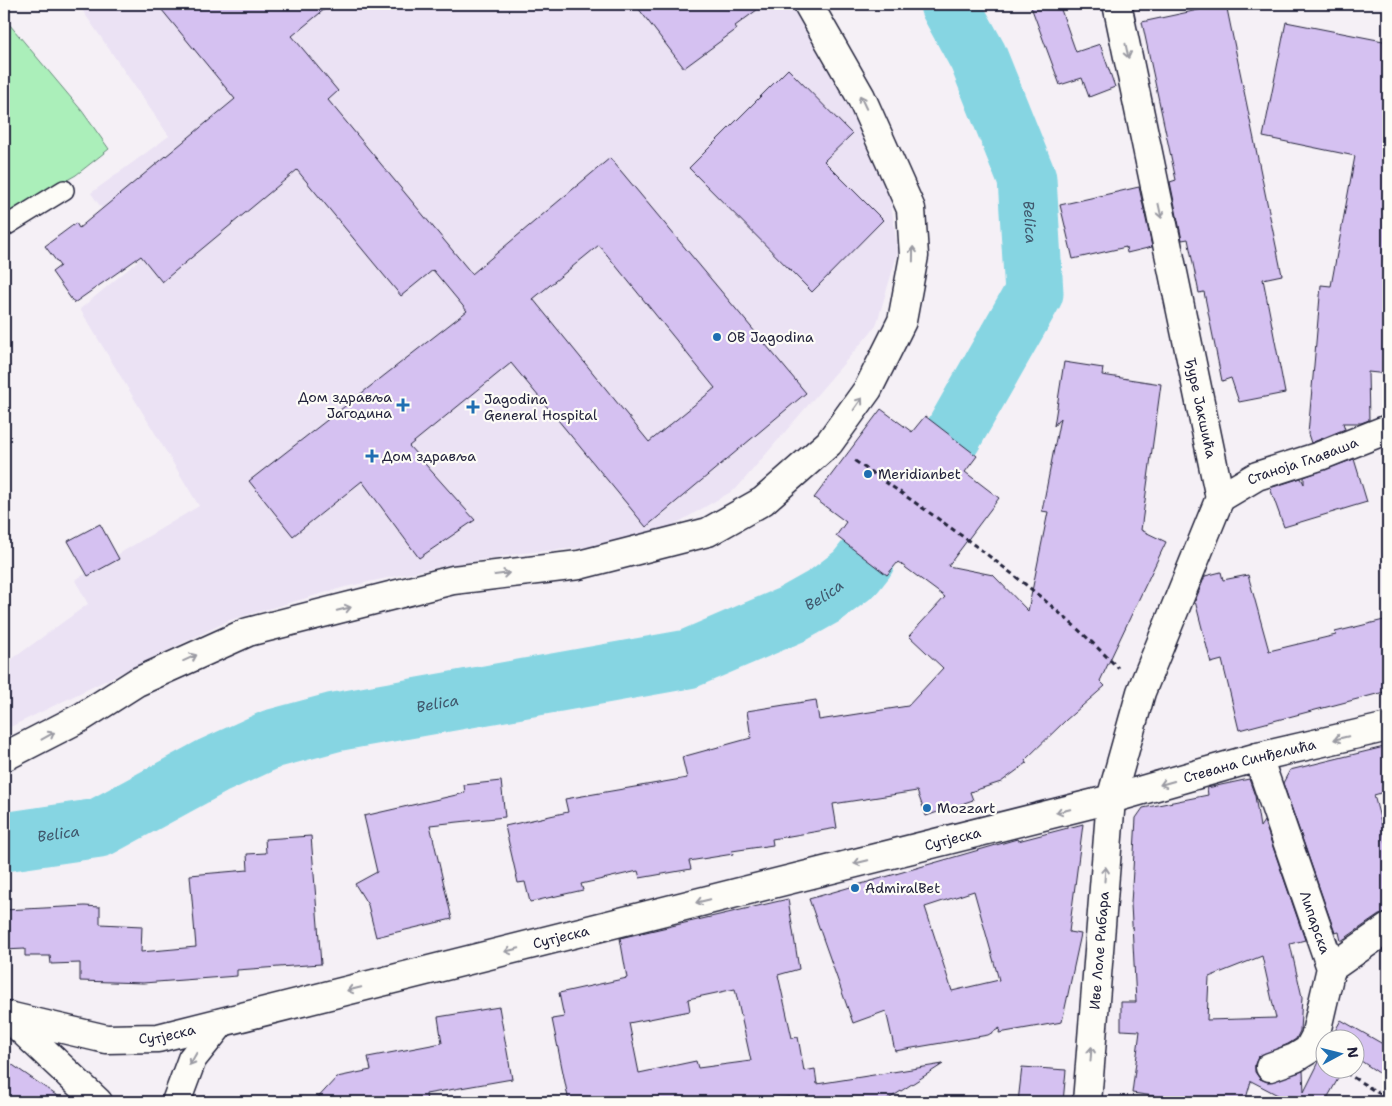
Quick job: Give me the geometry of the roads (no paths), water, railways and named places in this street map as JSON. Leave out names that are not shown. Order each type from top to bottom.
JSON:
[{"type":"street","points":[[4,757],[82,717],[137,682],[248,632],[453,580],[579,565],[708,532],[763,501],[829,444],[868,389],[902,321],[914,256],[911,209],[861,97],[808,4]]},
{"type":"street","name":"Ђуре Јакшића","points":[[1117,4],[1220,498]]},
{"type":"street","name":"Станоја Главаша","points":[[1220,498],[1256,476],[1320,456],[1388,429]]},
{"type":"street","points":[[1111,799],[1141,692],[1220,498]]},
{"type":"street","name":"Стевана Синђелића","points":[[1111,799],[1258,757],[1388,727]]},
{"type":"street","name":"Липарска","points":[[1258,757],[1330,968],[1314,1037],[1308,1050],[1295,1058],[1270,1067]]},
{"type":"street","name":"Сутјеска","points":[[6,1015],[106,1039],[158,1038],[1111,799]]},
{"type":"street","name":"Иве Лоле Рибара","points":[[1087,1102],[1111,799]]},
{"type":"street","points":[[1330,968],[1388,928]]},
{"type":"street","points":[[6,1015],[98,1102]]},
{"type":"street","points":[[176,1102],[192,1059],[221,1023]]},
{"type":"lane","points":[[4,226],[64,190]]},
{"type":"waterway","name":"Belica","points":[[949,4],[978,57],[1027,179],[1034,293],[952,437]]},
{"type":"waterway","name":"Belica","points":[[4,842],[99,828],[213,766],[272,739],[335,722],[688,659],[793,614],[825,596],[855,573],[866,559]]},
{"type":"place","name":"OB Jagodina","points":[[717,337]]},
{"type":"place","name":"Дом здравља Јагодина","points":[[403,405]]},
{"type":"place","name":"Jagodina General Hospital","points":[[473,407]]},
{"type":"place","name":"Дом здравља","points":[[372,456]]},
{"type":"place","name":"Meridianbet","points":[[868,474]]},
{"type":"place","name":"Mozzart","points":[[927,808]]},
{"type":"place","name":"AdmiralBet","points":[[855,888]]}]
